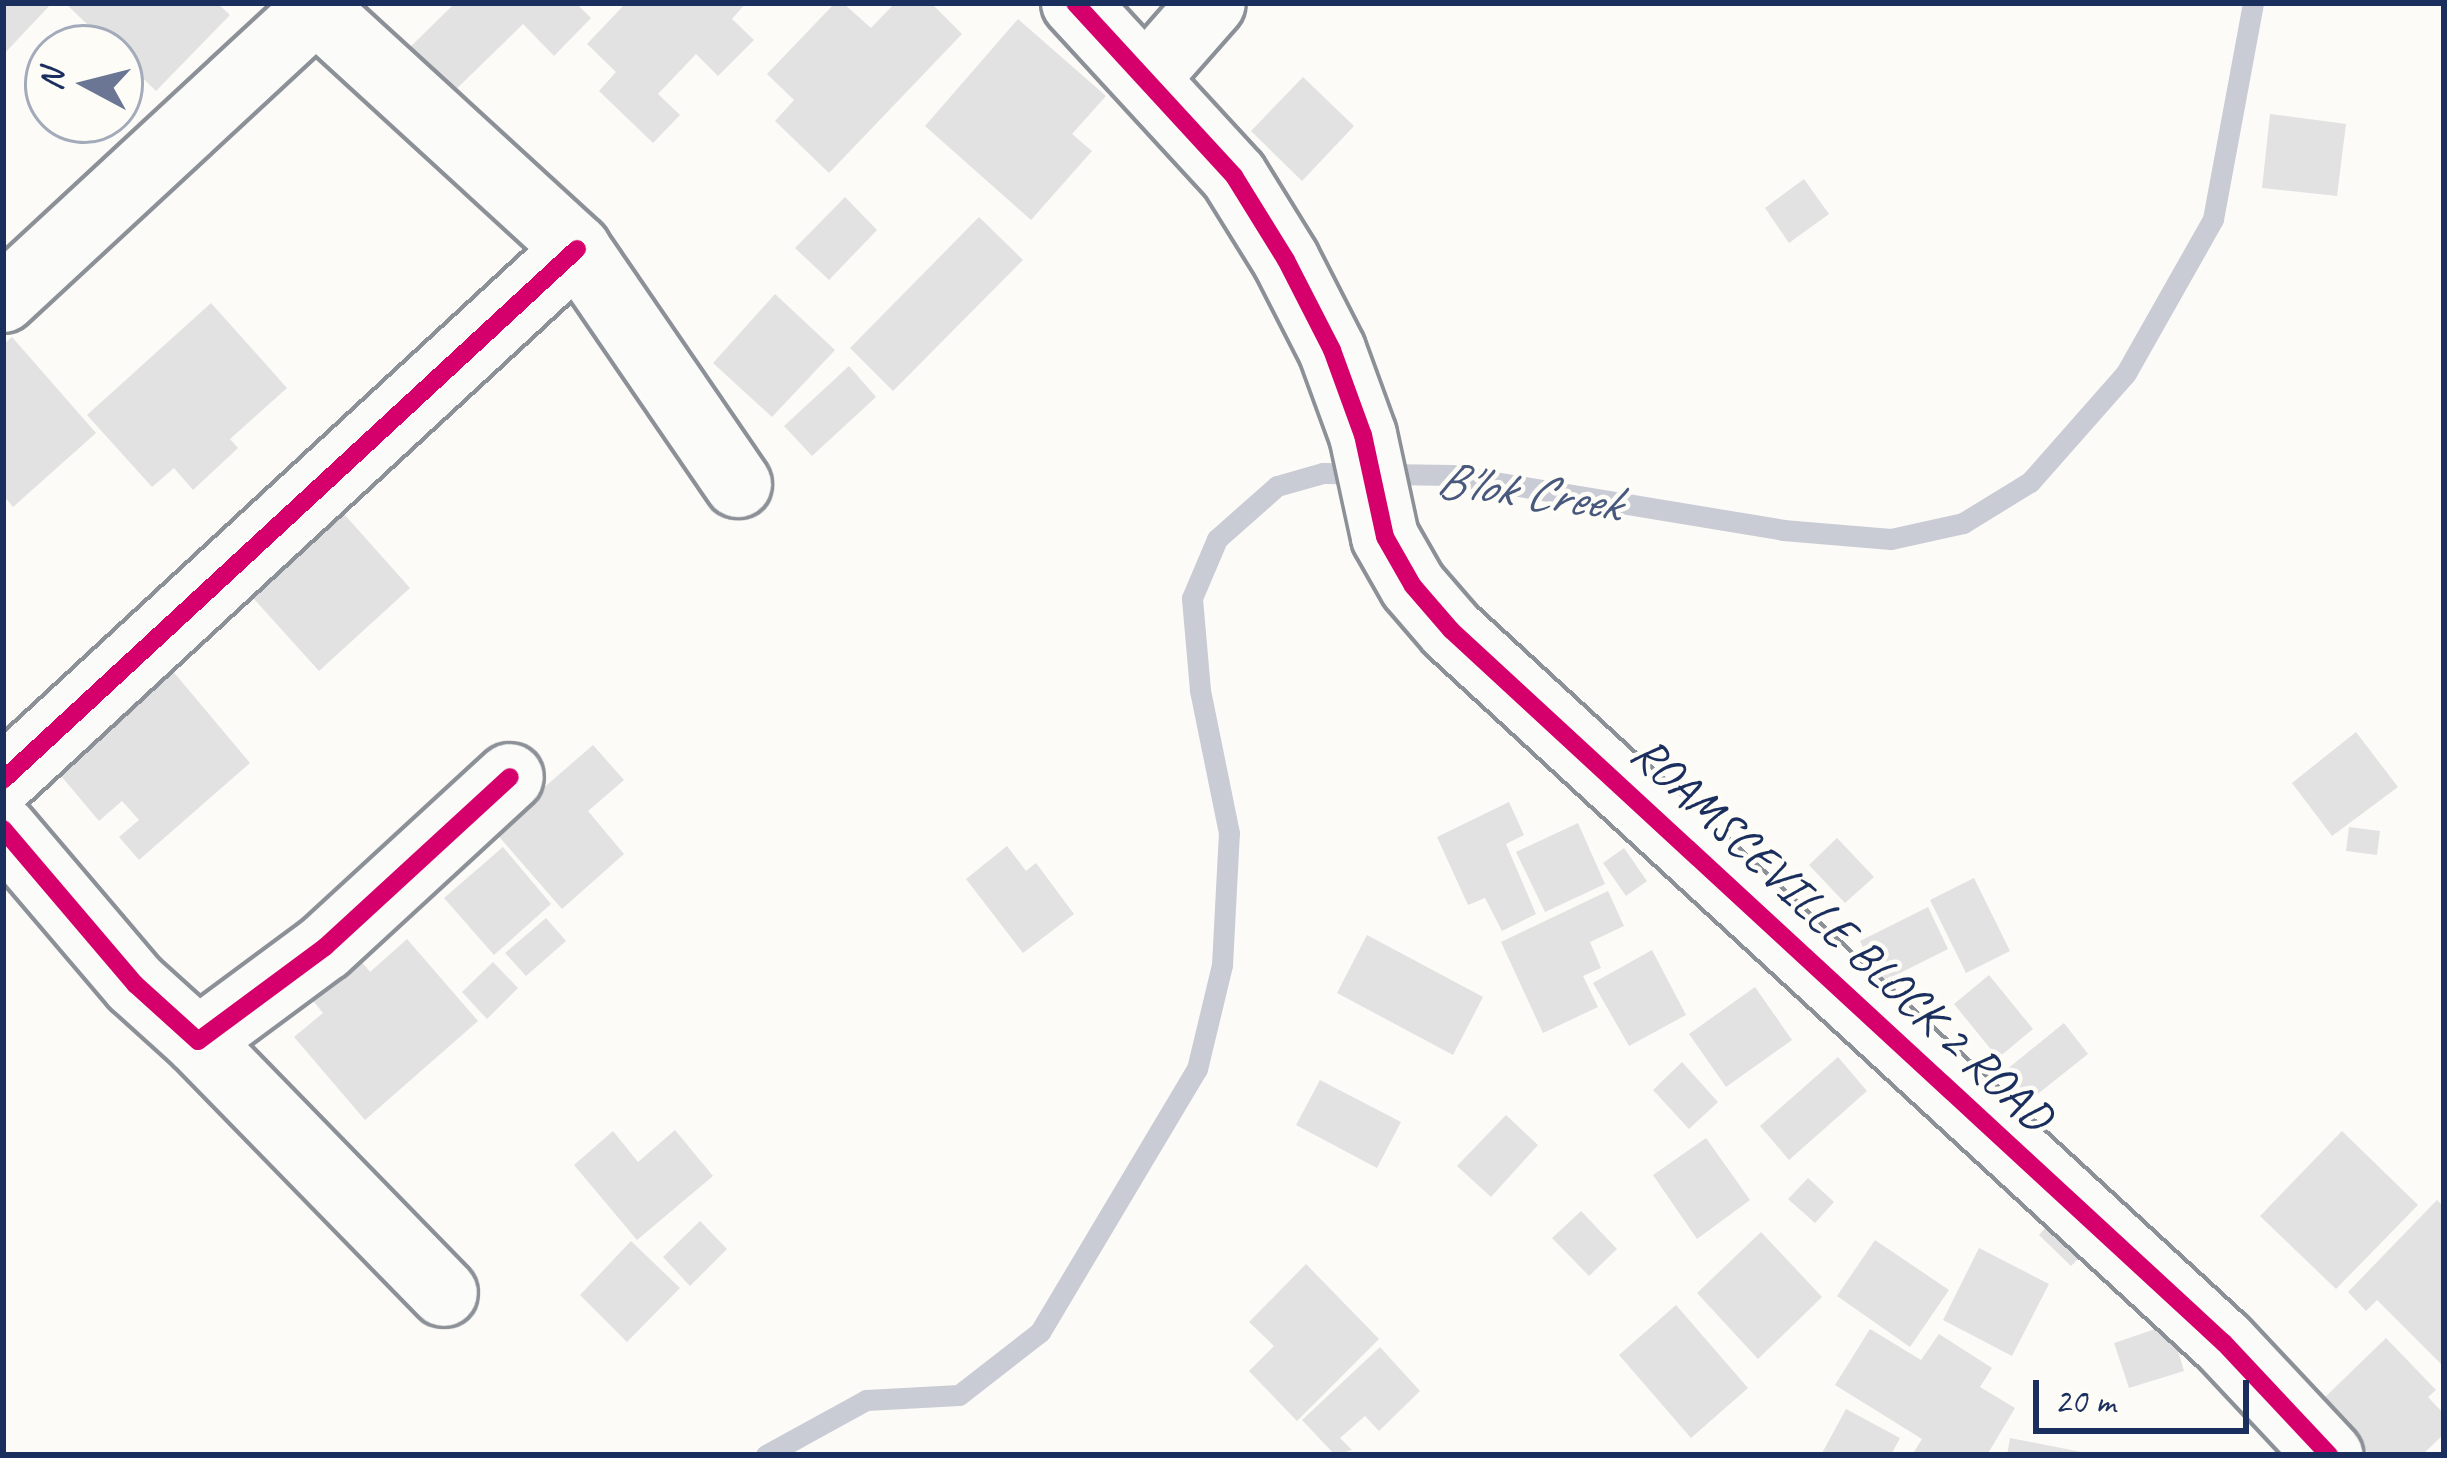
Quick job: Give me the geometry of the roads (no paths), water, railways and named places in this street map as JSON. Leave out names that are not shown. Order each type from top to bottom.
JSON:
[{"type":"street","name":"ROAMSCEVILLE BLOCK 2 ROAD","points":[[1075,3],[1234,176],[1286,260],[1332,350],[1363,435],[1385,537],[1413,586],[1451,630],[2224,1343],[2330,1455]]},
{"type":"street","points":[[1147,77],[1212,3]]},
{"type":"street","points":[[3,299],[313,6],[578,249],[739,484]]},
{"type":"street","points":[[3,780],[578,249]]},
{"type":"street","points":[[198,1041],[325,946],[510,777]]},
{"type":"street","points":[[3,829],[135,984],[198,1041],[444,1293]]},
{"type":"waterway","name":"B'lok Creek","points":[[766,1455],[866,1400],[959,1395],[1040,1332],[1197,1069],[1222,965],[1229,833],[1200,690],[1192,598],[1217,539],[1277,486],[1323,473],[1452,475],[1783,530],[1891,539],[1963,523],[2030,482],[2126,373],[2213,219],[2253,3]]}]
